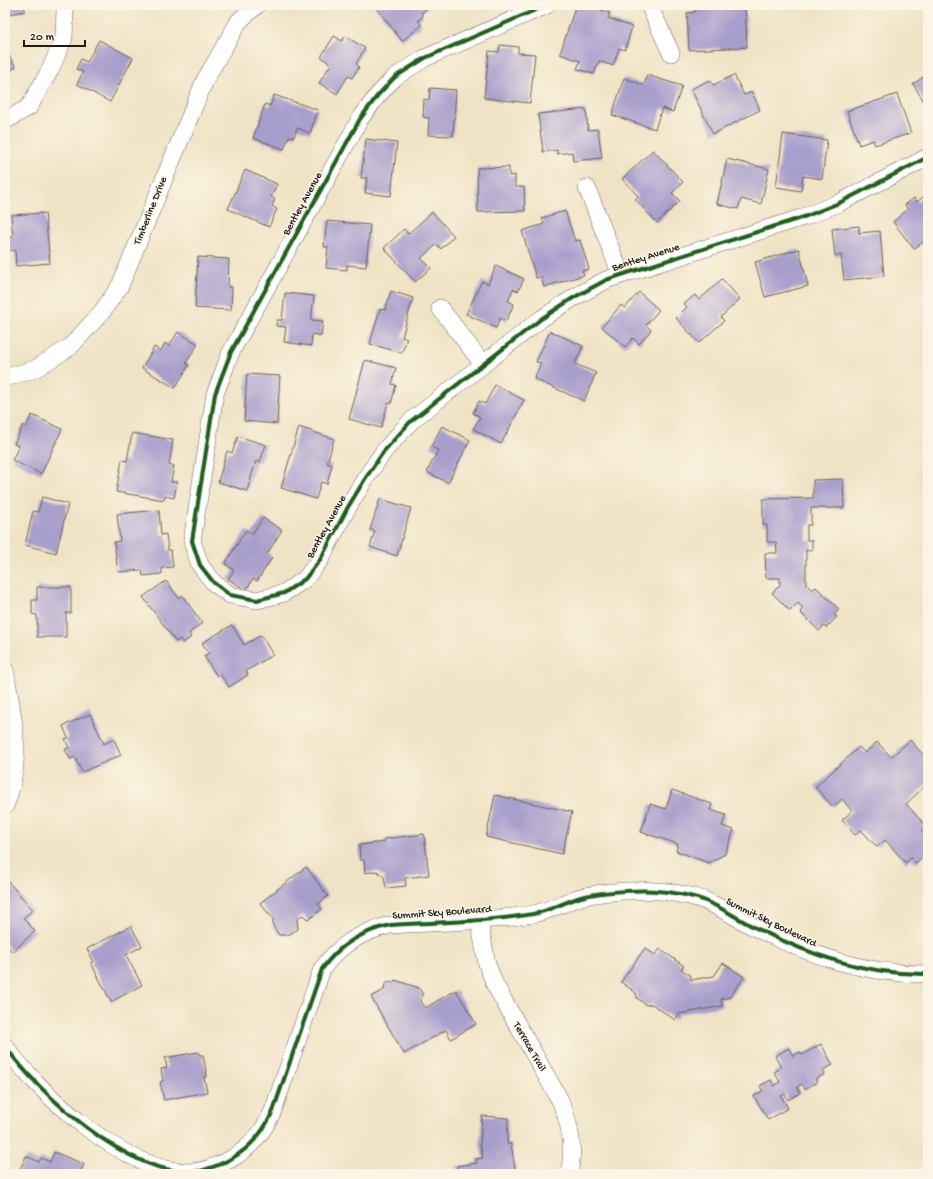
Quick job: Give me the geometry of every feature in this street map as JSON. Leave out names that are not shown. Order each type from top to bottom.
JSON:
[{"type":"street","points":[[5,122],[29,107],[50,70],[64,38],[64,5]]},
{"type":"street","name":"Timberline Drive","points":[[5,378],[35,369],[70,347],[101,313],[120,286],[205,80],[239,21],[257,5]]},
{"type":"street","name":"Bentley Avenue","points":[[547,5],[424,58],[395,77],[378,95],[360,119],[231,352],[215,394],[192,541],[200,565],[214,583],[230,595],[257,600],[284,594],[305,580],[320,560],[364,479],[384,451],[411,422],[541,319],[573,298],[606,280],[804,217],[839,203],[928,157]]},
{"type":"street","points":[[649,5],[671,53]]},
{"type":"street","points":[[587,188],[621,275]]},
{"type":"street","points":[[440,308],[483,364]]},
{"type":"street","points":[[5,670],[14,721],[16,753],[13,780],[5,806]]},
{"type":"street","name":"Summit Sky Boulevard","points":[[5,1046],[26,1072],[60,1107],[80,1123],[119,1149],[139,1160],[160,1168],[190,1172],[220,1165],[245,1149],[254,1140],[268,1121],[273,1111],[322,969],[337,950],[358,936],[379,927],[523,916],[545,912],[570,901],[594,894],[660,891],[674,893],[711,903],[784,942],[816,955],[866,969],[888,972],[928,974]]},
{"type":"street","name":"Terrace Trail","points":[[480,920],[487,964],[495,985],[560,1100],[566,1114],[572,1144],[569,1174]]},
{"type":"building","points":[[5,5],[24,5],[25,11],[5,15]]},
{"type":"building","points":[[374,5],[430,6],[421,13],[423,16],[418,21],[422,25],[402,41]]},
{"type":"building","points":[[581,5],[603,5],[601,10],[610,13],[608,18],[632,27],[625,50],[619,48],[613,66],[599,61],[594,74],[577,69],[580,61],[560,54],[575,7],[580,9]]},
{"type":"building","points":[[695,5],[745,5],[747,47],[689,50],[687,13],[695,12]]},
{"type":"building","points":[[334,36],[342,41],[345,36],[365,48],[356,64],[359,67],[352,78],[348,76],[337,94],[319,83],[331,64],[321,57]]},
{"type":"building","points":[[99,40],[133,58],[110,102],[77,84],[83,72],[76,69],[81,59],[87,62]]},
{"type":"building","points":[[500,45],[518,47],[518,53],[535,54],[530,103],[484,98],[489,51],[499,52]]},
{"type":"building","points":[[5,49],[16,67],[5,73]]},
{"type":"building","points":[[928,74],[928,108],[913,84]]},
{"type":"building","points":[[647,75],[682,86],[673,112],[662,108],[655,129],[612,115],[624,78],[644,85]]},
{"type":"building","points":[[734,75],[744,95],[752,92],[760,110],[713,134],[691,89],[710,80],[713,85]]},
{"type":"building","points":[[430,88],[456,90],[453,136],[428,135],[429,118],[423,117],[424,99],[429,100]]},
{"type":"building","points":[[897,94],[911,133],[875,145],[873,140],[859,145],[847,111]]},
{"type":"building","points":[[274,95],[318,110],[310,133],[297,128],[294,137],[289,136],[284,149],[253,138],[265,104],[270,106]]},
{"type":"building","points":[[586,109],[588,130],[598,129],[602,158],[573,161],[572,152],[557,154],[557,150],[543,152],[538,114]]},
{"type":"building","points":[[783,134],[827,140],[822,179],[803,176],[801,191],[776,187]]},
{"type":"building","points":[[366,139],[397,143],[391,196],[365,193],[367,178],[361,178]]},
{"type":"building","points":[[653,150],[683,182],[672,193],[680,201],[657,223],[635,199],[638,196],[622,179]]},
{"type":"building","points":[[727,159],[769,169],[761,204],[741,199],[738,209],[717,204]]},
{"type":"building","points":[[509,167],[509,176],[515,175],[515,187],[524,187],[525,211],[478,212],[477,168]]},
{"type":"building","points":[[245,170],[277,184],[271,197],[275,199],[272,206],[277,209],[269,227],[228,209]]},
{"type":"building","points":[[928,193],[928,238],[914,249],[893,222],[908,209],[905,205],[914,198],[917,202]]},
{"type":"building","points":[[565,211],[575,241],[580,240],[589,269],[582,271],[584,275],[544,287],[541,277],[536,278],[522,231],[544,224],[542,218]]},
{"type":"building","points":[[432,212],[454,236],[441,249],[437,244],[421,258],[431,268],[415,282],[384,248],[404,229],[408,234]]},
{"type":"building","points":[[45,213],[50,263],[16,266],[15,250],[8,251],[7,238],[13,237],[11,215]]},
{"type":"building","points":[[327,221],[370,225],[366,267],[347,265],[347,270],[326,268],[328,247],[324,247]]},
{"type":"building","points":[[859,226],[859,233],[880,231],[884,276],[844,280],[841,255],[835,256],[832,229]]},
{"type":"building","points":[[799,249],[808,286],[765,297],[755,262]]},
{"type":"building","points":[[198,257],[229,259],[228,287],[232,287],[231,310],[195,308]]},
{"type":"building","points":[[496,266],[524,279],[518,291],[513,289],[508,301],[514,304],[506,321],[500,318],[496,328],[466,314],[482,281],[488,284]]},
{"type":"building","points":[[722,279],[740,299],[721,317],[724,321],[699,343],[676,318],[687,307],[684,304],[695,295],[699,300]]},
{"type":"building","points":[[391,291],[413,298],[402,337],[407,338],[402,353],[370,344],[380,309],[385,310]]},
{"type":"building","points":[[639,292],[659,310],[646,325],[651,330],[639,344],[633,338],[625,347],[602,327],[621,305],[625,308]]},
{"type":"building","points":[[285,293],[314,296],[311,320],[323,321],[321,336],[312,334],[311,346],[284,342],[286,327],[276,326],[277,320],[282,320]]},
{"type":"building","points":[[550,331],[583,346],[575,364],[596,373],[584,401],[534,379],[541,363],[536,362]]},
{"type":"building","points":[[178,332],[198,344],[186,363],[189,365],[175,388],[142,368],[154,347],[161,351],[165,343],[169,346]]},
{"type":"building","points":[[365,360],[396,368],[392,384],[396,385],[391,404],[388,403],[381,428],[349,419]]},
{"type":"building","points":[[247,374],[280,376],[277,424],[244,421]]},
{"type":"building","points":[[495,385],[524,400],[501,444],[473,429],[480,417],[473,413],[479,401],[485,404]]},
{"type":"building","points":[[32,415],[62,429],[41,474],[12,460],[19,446],[14,444],[23,425],[26,427]]},
{"type":"building","points":[[442,426],[470,440],[448,483],[427,472],[438,450],[431,447]]},
{"type":"building","points":[[299,427],[334,439],[327,463],[332,465],[327,484],[321,482],[316,499],[281,488]]},
{"type":"building","points":[[132,433],[173,440],[169,465],[174,466],[171,482],[177,482],[174,498],[165,496],[164,500],[116,492],[122,460],[127,461]]},
{"type":"building","points":[[238,436],[266,445],[260,462],[256,461],[247,491],[218,482],[227,451],[232,453]]},
{"type":"building","points":[[928,469],[928,480],[923,473]]},
{"type":"building","points":[[843,479],[844,508],[811,508],[811,525],[807,525],[807,540],[812,540],[812,550],[806,550],[806,584],[812,590],[816,587],[839,609],[834,615],[837,617],[826,628],[824,626],[819,631],[800,612],[803,608],[798,603],[790,611],[772,593],[780,585],[780,578],[766,578],[765,553],[777,553],[776,542],[767,542],[767,525],[763,525],[763,499],[813,498],[813,480]]},
{"type":"building","points":[[42,497],[68,504],[56,553],[25,545],[33,511],[38,512]]},
{"type":"building","points":[[380,499],[411,508],[397,556],[370,547],[375,531],[370,530]]},
{"type":"building","points":[[159,510],[161,535],[166,534],[168,550],[171,550],[173,567],[162,568],[162,574],[143,576],[142,570],[118,572],[114,542],[120,541],[117,514]]},
{"type":"building","points":[[263,518],[282,530],[267,554],[272,558],[257,581],[253,579],[246,590],[228,579],[234,570],[225,564],[246,530],[252,534]]},
{"type":"building","points":[[166,581],[179,598],[182,595],[202,623],[189,633],[191,637],[183,643],[180,639],[176,642],[143,597]]},
{"type":"building","points":[[37,587],[71,587],[71,613],[66,613],[66,637],[37,637],[37,615],[32,614],[32,600],[37,600]]},
{"type":"building","points":[[232,625],[244,645],[261,635],[273,655],[246,671],[248,675],[229,687],[220,674],[217,676],[204,656],[209,653],[202,643]]},
{"type":"building","points":[[90,714],[104,744],[114,739],[121,755],[82,772],[75,757],[70,759],[65,749],[69,748],[65,739],[68,738],[63,726]]},
{"type":"building","points":[[910,740],[928,760],[928,783],[906,804],[926,826],[921,830],[928,838],[928,851],[916,863],[911,858],[906,863],[885,840],[877,847],[861,830],[855,835],[842,820],[852,811],[842,799],[833,807],[815,787],[859,747],[865,753],[877,742],[891,757]]},
{"type":"building","points":[[672,790],[712,804],[710,810],[726,815],[722,826],[734,830],[725,854],[709,863],[676,851],[678,844],[641,832],[650,804],[666,809]]},
{"type":"building","points":[[495,795],[572,812],[562,854],[486,837]]},
{"type":"building","points":[[424,834],[429,875],[405,878],[406,886],[386,888],[384,877],[377,871],[365,873],[364,860],[360,860],[359,845],[384,842],[384,839]]},
{"type":"building","points":[[306,867],[328,896],[318,904],[322,909],[308,920],[303,915],[297,919],[298,929],[288,935],[279,935],[273,926],[273,919],[260,903]]},
{"type":"building","points":[[5,878],[33,910],[23,918],[35,931],[12,952],[5,943]]},
{"type":"building","points":[[131,926],[142,946],[126,955],[142,985],[111,1002],[91,963],[94,962],[87,949]]},
{"type":"building","points":[[645,948],[655,955],[660,949],[684,966],[681,969],[691,976],[691,980],[714,976],[723,963],[744,977],[730,997],[721,999],[722,1006],[679,1014],[675,1020],[652,1004],[646,1005],[637,998],[636,993],[621,982]]},
{"type":"building","points":[[395,980],[419,988],[423,995],[420,1001],[425,1008],[456,990],[476,1024],[451,1039],[446,1030],[404,1054],[371,997],[384,990],[385,984],[390,982],[394,983]]},
{"type":"building","points":[[821,1044],[833,1065],[823,1070],[825,1074],[815,1079],[817,1082],[805,1089],[802,1084],[797,1087],[800,1093],[788,1100],[785,1094],[781,1096],[788,1108],[768,1120],[754,1096],[763,1091],[760,1086],[771,1080],[774,1086],[780,1082],[774,1072],[781,1068],[775,1056],[789,1048],[793,1056],[800,1052],[802,1055]]},
{"type":"building","points":[[198,1052],[199,1055],[203,1055],[207,1076],[204,1077],[207,1092],[164,1100],[160,1082],[163,1081],[161,1069],[167,1068],[165,1058]]},
{"type":"building","points":[[482,1116],[508,1118],[507,1144],[511,1144],[516,1174],[459,1174],[457,1166],[477,1163],[476,1159],[483,1158],[480,1144]]},
{"type":"building","points":[[54,1152],[84,1164],[80,1174],[18,1174],[26,1156],[39,1162],[41,1158],[50,1162]]},
{"type":"cycle path","points":[[547,5],[425,58],[395,77],[378,95],[360,119],[231,352],[215,394],[192,541],[200,565],[214,583],[230,595],[257,600],[284,593],[305,579],[320,560],[348,507],[365,479],[384,451],[411,421],[541,319],[573,298],[606,280],[804,217],[839,203],[928,157]]},
{"type":"cycle path","points":[[5,1046],[20,1065],[62,1107],[86,1127],[112,1145],[139,1159],[164,1169],[194,1172],[205,1170],[237,1156],[256,1139],[273,1111],[322,969],[336,953],[352,940],[370,931],[391,925],[515,917],[545,911],[581,897],[602,893],[640,890],[664,891],[703,900],[775,937],[838,961],[882,971],[928,974]]}]
